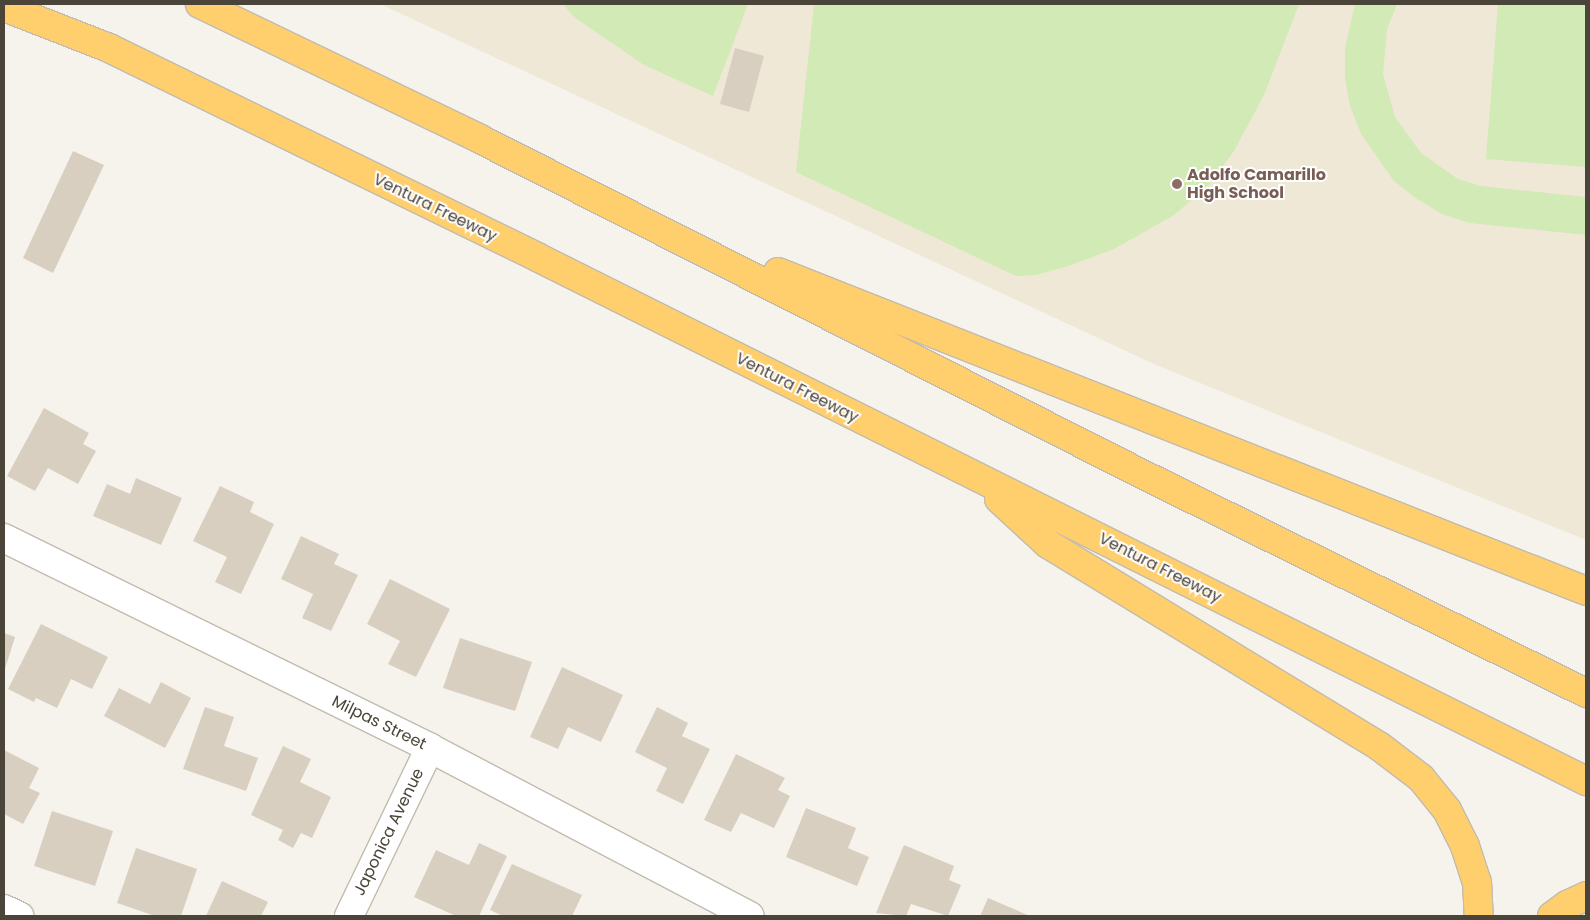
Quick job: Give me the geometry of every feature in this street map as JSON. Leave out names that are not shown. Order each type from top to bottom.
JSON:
[{"type":"highway","points":[[200,4],[317,58],[1136,471],[1586,692]]},
{"type":"highway","name":"Ventura Freeway","points":[[4,7],[109,48],[536,257],[1586,781]]},
{"type":"highway","points":[[620,210],[1586,591]]},
{"type":"highway","points":[[980,480],[1048,544],[1379,746],[1420,778],[1447,810],[1466,846],[1477,882],[1479,916]]},
{"type":"highway","points":[[1552,916],[1586,896]]},
{"type":"street","name":"Milpas Street","points":[[4,538],[430,748],[750,916]]},
{"type":"street","name":"Japonica Avenue","points":[[349,916],[430,748]]},
{"type":"street","points":[[4,909],[19,916]]},
{"type":"shaded area","name":"Adolfo Camarillo High School","points":[[380,4],[1586,4],[1586,540],[1156,365]]},
{"type":"green space","points":[[563,4],[748,4],[713,96],[644,65],[574,17]]},
{"type":"green space","points":[[814,4],[1299,4],[1264,95],[1234,151],[1209,185],[1174,215],[1114,249],[1068,266],[1036,275],[1016,276],[796,172]]},
{"type":"green space","points":[[1355,4],[1397,4],[1387,29],[1383,74],[1395,117],[1421,153],[1458,179],[1480,186],[1586,197],[1586,235],[1470,223],[1442,214],[1417,199],[1394,181],[1361,134],[1350,106],[1345,78],[1345,48]]},
{"type":"green space","points":[[1498,4],[1586,4],[1586,167],[1486,159]]},
{"type":"building","points":[[735,48],[764,56],[749,112],[720,104]]},
{"type":"building","points":[[73,151],[104,165],[53,273],[23,258]]},
{"type":"building","points":[[44,408],[89,433],[83,444],[96,451],[78,484],[48,468],[35,491],[7,476]]},
{"type":"building","points":[[136,478],[182,498],[161,545],[93,516],[107,484],[130,494]]},
{"type":"building","points":[[220,486],[254,502],[250,512],[274,524],[241,594],[215,582],[227,557],[193,541]]},
{"type":"building","points":[[301,536],[339,554],[334,564],[358,575],[331,631],[302,618],[313,594],[281,579]]},
{"type":"building","points":[[390,579],[450,609],[416,677],[388,664],[400,641],[367,624]]},
{"type":"building","points":[[41,624],[108,657],[92,689],[71,679],[57,708],[36,698],[34,702],[8,689]]},
{"type":"building","points":[[4,633],[15,637],[5,669],[4,669]]},
{"type":"building","points":[[460,638],[532,662],[515,711],[443,688]]},
{"type":"building","points":[[562,667],[623,695],[601,742],[568,727],[558,749],[530,737]]},
{"type":"building","points":[[161,682],[191,698],[165,748],[104,716],[119,688],[150,704]]},
{"type":"building","points":[[205,707],[234,717],[224,746],[258,758],[246,791],[183,769]]},
{"type":"building","points":[[657,707],[688,723],[682,736],[710,749],[683,804],[656,791],[667,768],[635,752]]},
{"type":"building","points":[[283,746],[311,759],[300,782],[331,797],[312,838],[301,833],[293,848],[278,840],[283,830],[251,815]]},
{"type":"building","points":[[4,750],[39,768],[29,788],[40,793],[23,824],[4,814]]},
{"type":"building","points":[[736,754],[785,778],[778,790],[790,796],[774,828],[741,813],[731,832],[704,820]]},
{"type":"building","points":[[806,808],[856,828],[848,848],[869,857],[857,886],[786,857]]},
{"type":"building","points":[[52,811],[113,831],[95,886],[34,866]]},
{"type":"building","points":[[479,843],[507,856],[479,916],[456,916],[414,897],[436,850],[469,865]]},
{"type":"building","points":[[904,845],[954,866],[949,880],[961,885],[948,916],[911,904],[906,916],[876,913]]},
{"type":"building","points":[[136,848],[197,869],[181,916],[155,916],[117,903]]},
{"type":"building","points":[[512,864],[582,895],[572,916],[503,916],[490,910]]},
{"type":"building","points":[[222,881],[268,902],[261,916],[206,916]]},
{"type":"building","points":[[988,898],[1030,916],[980,916]]},
{"type":"place","name":"Adolfo Camarillo High School","points":[[1177,184]]}]
